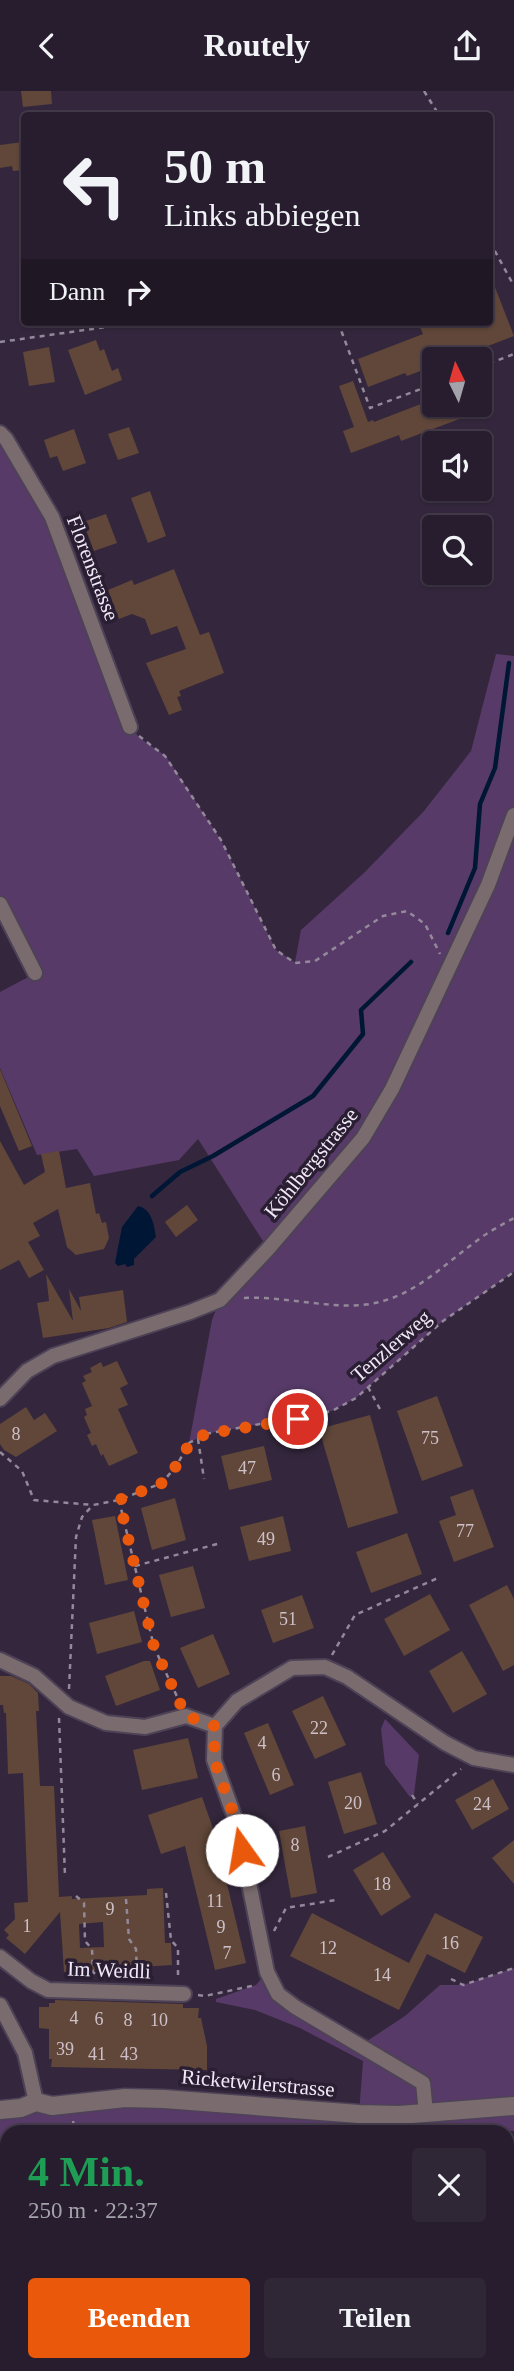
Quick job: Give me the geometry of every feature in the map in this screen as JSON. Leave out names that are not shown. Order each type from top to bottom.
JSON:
[{"type":"street","name":"Florenstrasse","points":[[0,433],[52,517],[131,727]]},
{"type":"street","name":"Köhlbergstrasse","points":[[0,1399],[27,1371],[53,1356],[190,1313],[219,1300],[268,1249],[363,1138],[392,1089],[488,885],[514,815]]},
{"type":"street","points":[[0,904],[35,973]]},
{"type":"street","points":[[0,1660],[34,1676],[63,1702],[106,1723],[145,1727],[186,1716],[215,1726]]},
{"type":"street","points":[[426,2113],[423,2083],[295,2007],[278,1994],[267,1972],[237,1824],[214,1760],[215,1726],[237,1701],[292,1668],[325,1667],[347,1677],[445,1743],[474,1758],[514,1765]]},
{"type":"street","name":"Im Weidli","points":[[0,1957],[31,1981],[48,1990],[181,1994]]},
{"type":"street","points":[[0,2005],[25,2053],[36,2102]]},
{"type":"street","name":"Ricketwilerstrasse","points":[[0,2110],[21,2108],[36,2102],[52,2106],[125,2098],[359,2114],[426,2113],[514,2106]]},
{"type":"path","points":[[424,91],[437,112]]},
{"type":"path","points":[[493,248],[514,286]]},
{"type":"path","points":[[0,342],[128,326]]},
{"type":"path","points":[[339,326],[370,408],[422,388]]},
{"type":"path","points":[[492,363],[514,355]]},
{"type":"path","points":[[131,727],[141,739],[166,757],[221,840],[276,950],[295,963],[315,961],[383,916],[407,911],[425,923],[447,974]]},
{"type":"path","points":[[219,1300],[268,1297],[359,1305],[385,1301],[413,1290],[482,1237],[514,1218]]},
{"type":"path","name":"Tenzlerweg","points":[[198,1439],[205,1434],[332,1411],[356,1398],[443,1321],[514,1272]]},
{"type":"path","points":[[368,1387],[381,1411]]},
{"type":"path","points":[[0,1452],[22,1471],[34,1500],[93,1505],[119,1500],[162,1483],[190,1443],[198,1439],[204,1479]]},
{"type":"path","points":[[119,1500],[154,1647],[186,1716]]},
{"type":"path","points":[[65,1876],[63,1702],[76,1537],[82,1517],[93,1505]]},
{"type":"path","points":[[135,1566],[221,1543]]},
{"type":"path","points":[[325,1667],[355,1615],[440,1577]]},
{"type":"path","points":[[328,1857],[386,1831],[474,1758]]},
{"type":"path","points":[[412,1795],[418,1804]]},
{"type":"path","points":[[166,1893],[171,1940],[178,1948],[181,1994],[205,1996],[256,1985],[267,1972]]},
{"type":"path","points":[[76,1896],[84,1903],[85,1941],[92,1949],[93,1972],[107,1987],[107,1992]]},
{"type":"path","points":[[126,1899],[129,1939],[136,1949],[137,1973],[151,1987],[151,1993]]},
{"type":"path","points":[[263,1952],[286,1908],[337,1901]]},
{"type":"path","points":[[450,1979],[463,1985],[514,1968]]},
{"type":"shaded area","points":[[0,433],[52,517],[130,727],[141,739],[166,756],[221,840],[276,950],[295,962],[301,930],[365,872],[424,811],[471,751],[496,654],[514,656],[514,1272],[443,1321],[356,1398],[332,1411],[205,1434],[189,1443],[212,1320],[220,1300],[268,1249],[198,1139],[179,1160],[94,1176],[77,1149],[37,1155],[0,1068],[0,992],[34,974],[0,904]]},
{"type":"shaded area","points":[[385,1719],[419,1755],[414,1794],[410,1797],[385,1764],[381,1729]]},
{"type":"shaded area","points":[[514,1968],[514,2125],[0,2125],[0,2110],[125,2098],[359,2114],[363,2061],[300,2028],[255,2010],[216,2002],[216,1999],[256,1985],[267,1972],[279,1994],[361,2045],[405,2016],[440,1985],[463,1985]]},
{"type":"water","points":[[138,1206],[149,1214],[156,1237],[134,1259],[134,1265],[118,1266],[115,1263],[122,1227]]},
{"type":"building","points":[[21,91],[51,91],[52,104],[23,107]]},
{"type":"building","points":[[21,142],[21,170],[13,171],[12,166],[0,168],[0,145]]},
{"type":"building","points":[[493,282],[514,336],[485,347],[422,347],[422,370],[407,376],[405,373],[368,387],[358,359],[423,334],[420,326],[493,326]]},
{"type":"building","points":[[96,340],[100,351],[104,349],[112,371],[118,368],[122,380],[85,395],[68,350]]},
{"type":"building","points":[[49,347],[55,382],[29,386],[23,352]]},
{"type":"building","points":[[353,381],[368,422],[422,404],[422,417],[462,418],[401,441],[399,435],[351,453],[343,431],[354,427],[339,386]]},
{"type":"building","points":[[129,427],[139,453],[118,460],[108,434]]},
{"type":"building","points":[[74,429],[86,463],[63,471],[57,456],[50,458],[44,440]]},
{"type":"building","points":[[150,491],[166,536],[148,543],[131,498]]},
{"type":"building","points":[[106,514],[117,543],[94,551],[83,522]]},
{"type":"building","points":[[174,569],[200,635],[209,632],[224,673],[179,691],[181,696],[177,697],[182,710],[169,715],[146,663],[186,649],[177,626],[151,635],[145,619],[132,614],[119,619],[108,590],[132,580],[134,585]]},
{"type":"building","points":[[0,1069],[32,1146],[19,1151],[0,1106]]},
{"type":"building","points":[[0,1141],[24,1185],[45,1172],[41,1154],[59,1151],[66,1188],[90,1183],[96,1214],[99,1213],[102,1223],[106,1222],[109,1238],[104,1249],[76,1255],[67,1247],[58,1209],[33,1223],[40,1236],[28,1242],[44,1270],[29,1278],[19,1260],[0,1270]]},
{"type":"building","points":[[187,1205],[198,1220],[176,1237],[165,1222]]},
{"type":"building","points":[[46,1274],[73,1321],[69,1289],[81,1311],[79,1297],[123,1290],[127,1322],[109,1328],[43,1338],[37,1303],[49,1301]]},
{"type":"building","points":[[117,1361],[128,1384],[120,1388],[128,1405],[118,1409],[138,1453],[109,1466],[96,1444],[92,1446],[87,1435],[91,1433],[84,1417],[87,1415],[85,1409],[92,1406],[82,1383],[86,1381],[83,1376],[92,1372],[90,1368],[101,1362],[103,1367]]},
{"type":"building","points":[[437,1396],[463,1466],[422,1481],[397,1411]]},
{"type":"building","points":[[26,1407],[34,1420],[45,1413],[57,1431],[16,1457],[4,1450],[0,1444],[0,1424]]},
{"type":"building","points":[[370,1415],[398,1513],[348,1528],[319,1429]]},
{"type":"building","points":[[264,1446],[272,1480],[229,1490],[221,1456]]},
{"type":"building","points":[[473,1489],[494,1547],[454,1562],[439,1521],[456,1515],[450,1497]]},
{"type":"building","points":[[175,1498],[186,1540],[152,1550],[141,1508]]},
{"type":"building","points":[[115,1516],[128,1580],[105,1585],[92,1520]]},
{"type":"building","points":[[283,1516],[291,1551],[249,1561],[240,1527]]},
{"type":"building","points":[[407,1533],[422,1574],[371,1593],[356,1552]]},
{"type":"building","points":[[193,1566],[205,1608],[171,1617],[159,1575]]},
{"type":"building","points":[[507,1585],[514,1599],[514,1665],[503,1671],[469,1605]]},
{"type":"building","points":[[430,1594],[450,1630],[404,1656],[384,1619]]},
{"type":"building","points":[[302,1595],[314,1628],[273,1643],[261,1610]]},
{"type":"building","points":[[134,1611],[142,1642],[97,1654],[89,1623]]},
{"type":"building","points":[[213,1634],[230,1674],[198,1688],[180,1648]]},
{"type":"building","points":[[462,1651],[487,1694],[453,1713],[429,1671]]},
{"type":"building","points":[[150,1661],[160,1690],[116,1706],[105,1676]]},
{"type":"building","points":[[0,1676],[11,1676],[29,1684],[38,1693],[39,1711],[36,1711],[40,1786],[54,1786],[59,1897],[72,1896],[72,1899],[147,1895],[147,1889],[163,1888],[165,1943],[171,1943],[172,1965],[64,1972],[60,1912],[25,1954],[6,1938],[9,1935],[4,1930],[15,1919],[14,1903],[28,1902],[23,1773],[8,1774],[6,1713],[3,1705],[0,1705]],"holes":[[[103,1922],[104,1947],[80,1948],[79,1924]]]},
{"type":"building","points":[[323,1696],[346,1745],[315,1759],[292,1711]]},
{"type":"building","points":[[268,1723],[294,1785],[270,1795],[244,1733]]},
{"type":"building","points":[[188,1738],[198,1778],[142,1790],[133,1750]]},
{"type":"building","points":[[361,1772],[377,1824],[344,1834],[328,1782]]},
{"type":"building","points":[[493,1779],[509,1809],[472,1830],[455,1800]]},
{"type":"building","points":[[202,1797],[215,1834],[246,1963],[215,1970],[185,1846],[161,1854],[148,1815]]},
{"type":"building","points":[[305,1826],[317,1893],[291,1898],[279,1831]]},
{"type":"building","points":[[514,1840],[514,1884],[492,1858]]},
{"type":"building","points":[[383,1852],[411,1897],[381,1916],[353,1870]]},
{"type":"building","points":[[312,1913],[409,1963],[435,1913],[483,1937],[465,1973],[427,1954],[399,2010],[290,1956]]},
{"type":"building","points":[[55,2000],[183,2004],[183,2008],[199,2008],[198,2018],[201,2018],[207,2046],[207,2070],[51,2067],[49,2029],[39,2028],[39,2007],[49,2007],[49,2003],[55,2003]]},
{"type":"waterway","points":[[448,933],[475,868],[480,804],[495,768],[509,663]]},
{"type":"waterway","points":[[152,1196],[180,1172],[213,1156],[313,1096],[363,1034],[361,1010],[411,962]]},
{"type":"route","points":[[242,1850],[237,1824],[214,1760],[215,1726],[186,1716],[154,1647],[119,1500],[162,1483],[190,1443],[205,1434],[298,1419]]}]
